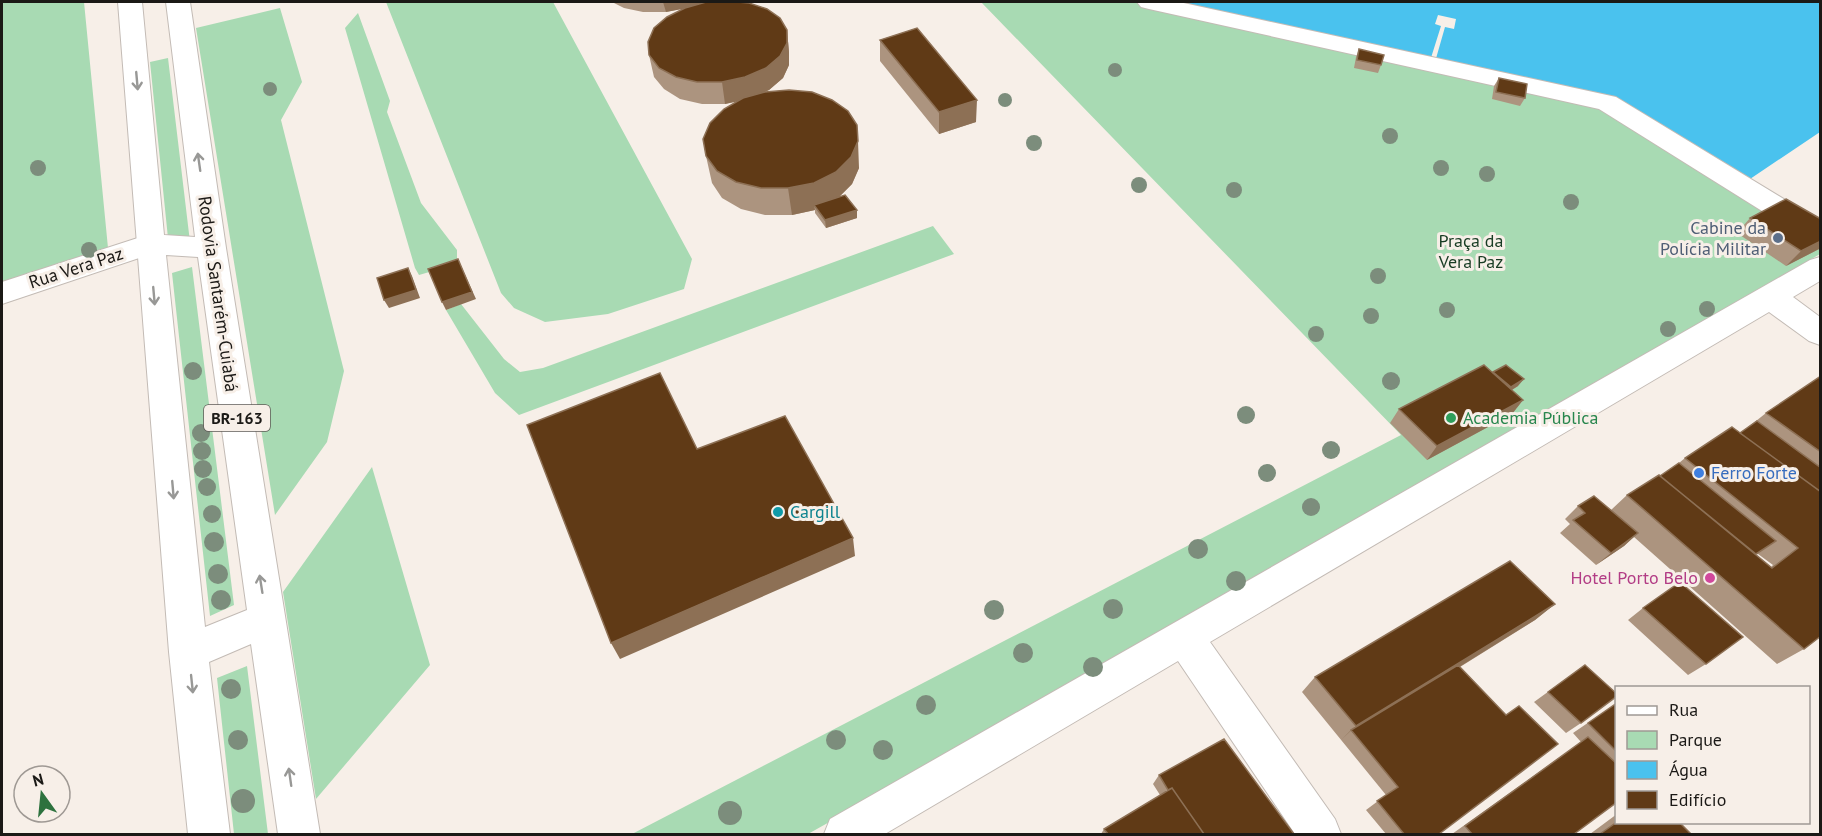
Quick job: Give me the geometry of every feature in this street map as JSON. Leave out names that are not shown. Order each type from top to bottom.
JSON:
[{"type":"main road","name":"Rodovia Santarém-Cuiabá","points":[[130,2],[161,25],[211,248],[299,834]]},
{"type":"main road","points":[[1149,2],[1606,103],[1821,234]]},
{"type":"main road","name":"Rodovia Santarém-Cuiabá","points":[[161,25],[150,244],[188,652],[209,834]]},
{"type":"main road","points":[[150,244],[211,248]]},
{"type":"main road","name":"Rua Vera Paz","points":[[2,293],[150,244]]},
{"type":"main road","points":[[845,834],[1821,268]]},
{"type":"main road","points":[[1771,297],[1821,333]]},
{"type":"main road","points":[[188,652],[267,619]]},
{"type":"main road","points":[[1184,638],[1320,834]]},
{"type":"green space","points":[[2,2],[84,2],[108,248],[2,284]]},
{"type":"green space","points":[[386,2],[553,2],[692,259],[684,289],[608,314],[545,322],[514,308],[501,293]]},
{"type":"green space","name":"Praça da Vera Paz","points":[[981,2],[1157,2],[1614,100],[1820,221],[1820,254],[1147,644],[808,834],[632,834],[1401,435]]},
{"type":"green space","points":[[280,8],[302,82],[281,120],[344,371],[327,442],[275,515],[196,28]]},
{"type":"green space","points":[[358,13],[390,101],[387,112],[421,203],[457,250],[457,260],[450,266],[419,275],[415,268],[345,28]]},
{"type":"green space","points":[[168,58],[190,242],[169,248],[150,62]]},
{"type":"green space","points":[[933,226],[954,254],[519,415],[495,393],[446,310],[461,304],[504,359],[520,372],[543,368]]},
{"type":"green space","points":[[192,267],[234,605],[210,616],[172,273]]},
{"type":"green space","points":[[372,467],[430,665],[316,799],[283,592]]},
{"type":"green space","points":[[247,666],[268,834],[234,834],[217,678]]},
{"type":"water","points":[[1157,2],[1820,2],[1820,132],[1750,179],[1614,100]]},
{"type":"pier","points":[[1438,15],[1456,19],[1454,29],[1445,27],[1435,62],[1430,61],[1441,26],[1435,24]]},
{"type":"building","points":[[706,2],[749,3],[767,9],[780,18],[787,30],[787,43],[780,56],[766,68],[745,77],[722,82],[697,82],[676,77],[659,68],[649,55],[648,42],[654,28],[667,17],[685,8]]},
{"type":"building","points":[[917,28],[977,100],[939,112],[880,40]]},
{"type":"building","points":[[1359,49],[1384,55],[1381,65],[1357,60]]},
{"type":"building","points":[[1499,78],[1527,84],[1525,98],[1496,92]]},
{"type":"building","points":[[789,90],[812,92],[832,100],[848,111],[857,125],[858,141],[851,157],[836,172],[814,183],[788,188],[761,188],[736,182],[717,171],[706,156],[703,139],[710,123],[724,109],[743,98],[765,92]]},
{"type":"building","points":[[845,195],[857,210],[825,220],[814,205]]},
{"type":"building","points":[[1786,199],[1821,219],[1821,241],[1801,251],[1750,218]]},
{"type":"building","points":[[458,259],[472,292],[442,302],[428,269]]},
{"type":"building","points":[[408,268],[416,290],[384,300],[377,278]]},
{"type":"building","name":"Academia Pública","points":[[1484,365],[1523,400],[1437,446],[1399,409]]},
{"type":"building","points":[[1506,365],[1524,379],[1511,387],[1493,372]]},
{"type":"building","points":[[660,373],[697,449],[785,416],[853,538],[611,643],[527,425]]},
{"type":"building","points":[[1821,376],[1821,452],[1766,413]]},
{"type":"building","points":[[1757,421],[1821,468],[1821,492],[1740,433]]},
{"type":"building","points":[[1732,427],[1821,492],[1821,636],[1804,649],[1627,495],[1659,475],[1772,568],[1798,548],[1685,458]]},
{"type":"building","points":[[1679,463],[1776,541],[1756,554],[1660,476]]},
{"type":"building","points":[[1594,496],[1638,533],[1611,553],[1573,520],[1585,513],[1578,506]]},
{"type":"building","points":[[1510,561],[1555,604],[1356,726],[1315,677]]},
{"type":"building","points":[[1680,582],[1743,637],[1706,664],[1643,608]]},
{"type":"building","points":[[1458,665],[1506,715],[1519,706],[1558,744],[1439,834],[1404,834],[1377,801],[1398,787],[1351,730]]},
{"type":"building","points":[[1585,665],[1615,692],[1615,698],[1581,723],[1548,692]]},
{"type":"building","points":[[1615,704],[1615,750],[1588,723]]},
{"type":"building","points":[[1588,737],[1615,762],[1615,803],[1574,834],[1472,834],[1465,826]]},
{"type":"building","points":[[1224,739],[1294,834],[1204,834],[1172,788],[1168,790],[1159,775]]},
{"type":"building","points":[[1172,788],[1204,834],[1108,834],[1104,829]]},
{"type":"building","points":[[1615,823],[1681,824],[1691,834],[1600,834]]},
{"type":"place","name":"Cabine da Polícia Militar","points":[[1778,238]]},
{"type":"place","name":"Academia Pública","points":[[1451,418]]},
{"type":"place","name":"Ferro Forte","points":[[1699,473]]},
{"type":"place","name":"Cargill","points":[[778,512]]},
{"type":"place","name":"Hotel Porto Belo","points":[[1710,578]]}]
